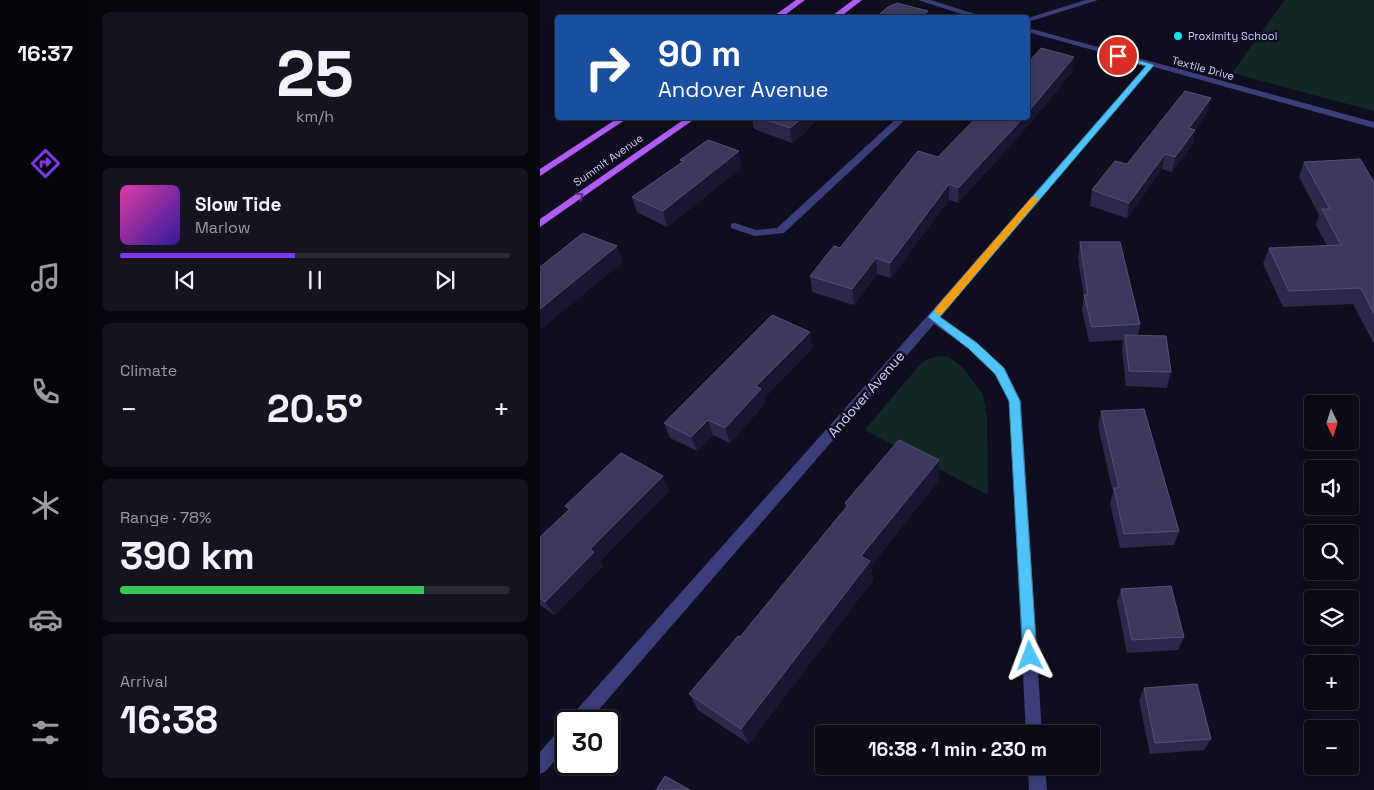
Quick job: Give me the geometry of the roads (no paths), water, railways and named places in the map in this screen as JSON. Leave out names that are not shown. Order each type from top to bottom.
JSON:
[{"type":"main road","points":[[779,15],[801,0]]},
{"type":"main road","points":[[837,15],[858,0]]},
{"type":"main road","name":"Summit Avenue","points":[[540,173],[620,120]]},
{"type":"main road","name":"Summit Avenue","points":[[540,224],[688,120]]},
{"type":"street","points":[[922,0],[974,15]]},
{"type":"street","points":[[1030,19],[1094,0]]},
{"type":"street","name":"Textile Drive","points":[[1030,31],[1374,125]]},
{"type":"street","name":"Andover Avenue","points":[[588,710],[933,317],[1151,65]]},
{"type":"street","points":[[735,226],[755,233],[780,231],[900,120]]},
{"type":"street","points":[[933,317],[973,346],[1000,371],[1015,401],[1033,725]]},
{"type":"street","points":[[540,765],[555,748]]},
{"type":"street","points":[[1037,775],[1038,790]]},
{"type":"place","name":"Proximity School","points":[[1178,36]]}]
